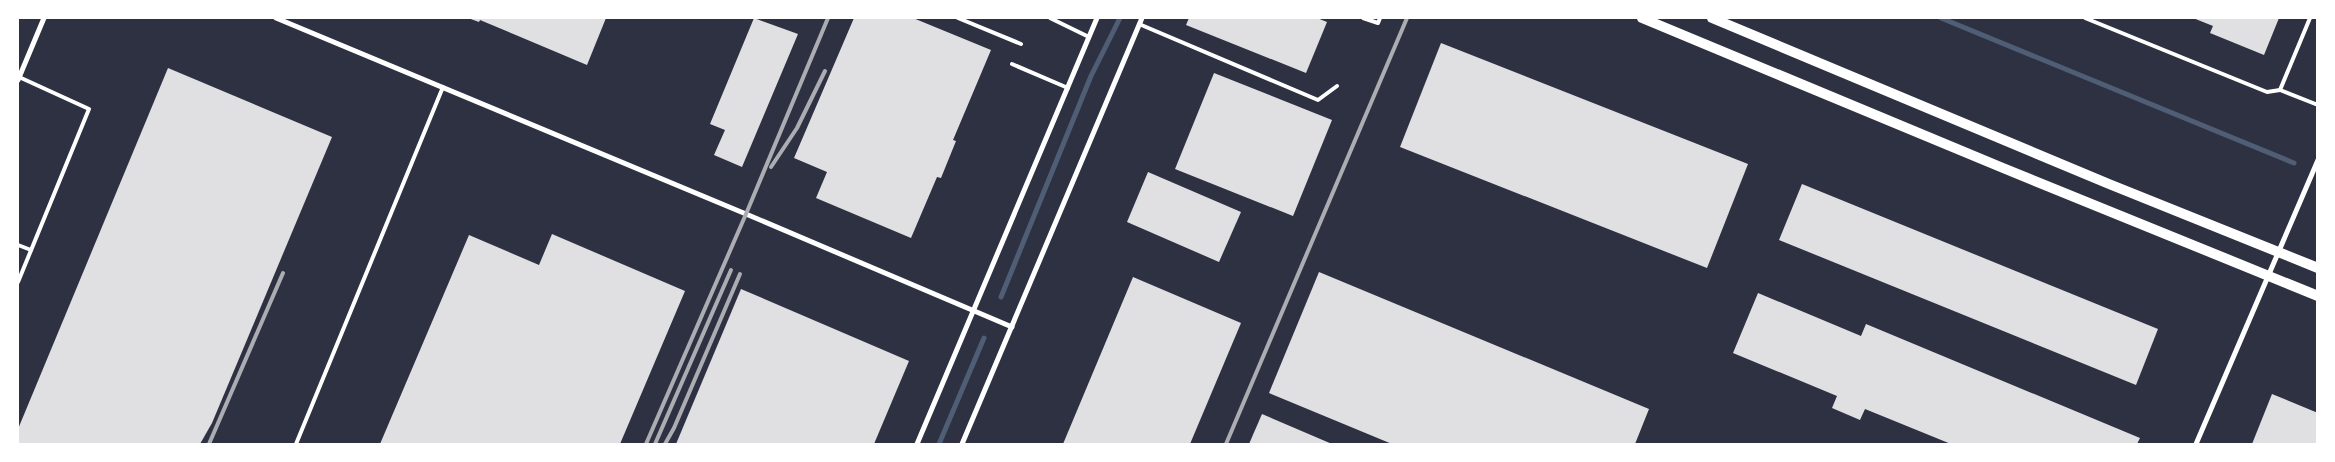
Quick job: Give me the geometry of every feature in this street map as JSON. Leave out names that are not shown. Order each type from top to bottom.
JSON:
[{"type":"main road","points":[[1642,18],[2318,296]]},
{"type":"main road","points":[[1712,18],[2100,180],[2318,268]]},
{"type":"street","points":[[18,79],[44,18]]},
{"type":"street","points":[[276,18],[1012,327]]},
{"type":"street","points":[[918,444],[1097,18]]},
{"type":"street","points":[[962,444],[1142,18]]},
{"type":"street","points":[[2196,444],[2318,160]]},
{"type":"lane","points":[[958,18],[1021,44]]},
{"type":"lane","points":[[1050,18],[1089,38]]},
{"type":"lane","points":[[1363,18],[1378,24],[1380,18]]},
{"type":"lane","points":[[2085,18],[2267,92],[2280,90],[2318,105]]},
{"type":"lane","points":[[2280,90],[2310,18]]},
{"type":"lane","points":[[1139,24],[1318,100],[1337,86]]},
{"type":"lane","points":[[1012,64],[1068,88]]},
{"type":"lane","points":[[18,79],[89,109],[18,282]]},
{"type":"lane","points":[[296,444],[443,87]]},
{"type":"lane","points":[[18,244],[31,250]]},
{"type":"building","points":[[468,18],[606,18],[587,65],[480,20],[479,22]]},
{"type":"building","points":[[754,18],[798,34],[742,167],[714,155],[725,130],[710,124]]},
{"type":"building","points":[[854,18],[913,18],[991,50],[953,140],[956,141],[941,178],[937,177],[911,238],[816,198],[827,172],[794,158]]},
{"type":"building","points":[[1189,18],[1317,18],[1327,22],[1306,73],[1186,25]]},
{"type":"building","points":[[2193,18],[2279,18],[2264,55],[2210,33],[2213,26]]},
{"type":"building","points":[[1441,43],[1748,164],[1707,268],[1400,147]]},
{"type":"building","points":[[168,68],[332,137],[212,423],[200,444],[18,444],[18,429]]},
{"type":"building","points":[[1214,73],[1332,120],[1293,216],[1175,169]]},
{"type":"building","points":[[1148,172],[1241,212],[1219,262],[1127,222]]},
{"type":"building","points":[[1802,184],[2158,329],[2136,385],[1779,240]]},
{"type":"building","points":[[552,234],[685,291],[620,444],[380,444],[469,235],[539,265]]},
{"type":"building","points":[[1319,272],[1649,409],[1635,444],[1392,444],[1269,393]]},
{"type":"building","points":[[1133,277],[1241,323],[1190,444],[1063,444]]},
{"type":"building","points":[[741,289],[909,361],[874,444],[676,444]]},
{"type":"building","points":[[1758,293],[1861,336],[1866,324],[2140,438],[2137,444],[1951,444],[1865,409],[1860,420],[1832,408],[1837,396],[1733,353]]},
{"type":"building","points":[[2272,394],[2318,413],[2318,444],[2252,444]]},
{"type":"building","points":[[1262,414],[1332,444],[1249,444]]},
{"type":"waterway","points":[[1001,297],[1091,76],[1120,18]]},
{"type":"waterway","points":[[1941,18],[2294,163]]},
{"type":"waterway","points":[[939,444],[984,338]]},
{"type":"railway","points":[[646,444],[746,214],[828,18]]},
{"type":"railway","points":[[1226,444],[1407,18]]},
{"type":"railway","points":[[771,167],[797,128],[825,71]]},
{"type":"railway","points":[[655,444],[731,270]]},
{"type":"railway","points":[[209,444],[283,273]]},
{"type":"railway","points":[[665,444],[674,428],[740,274]]}]
